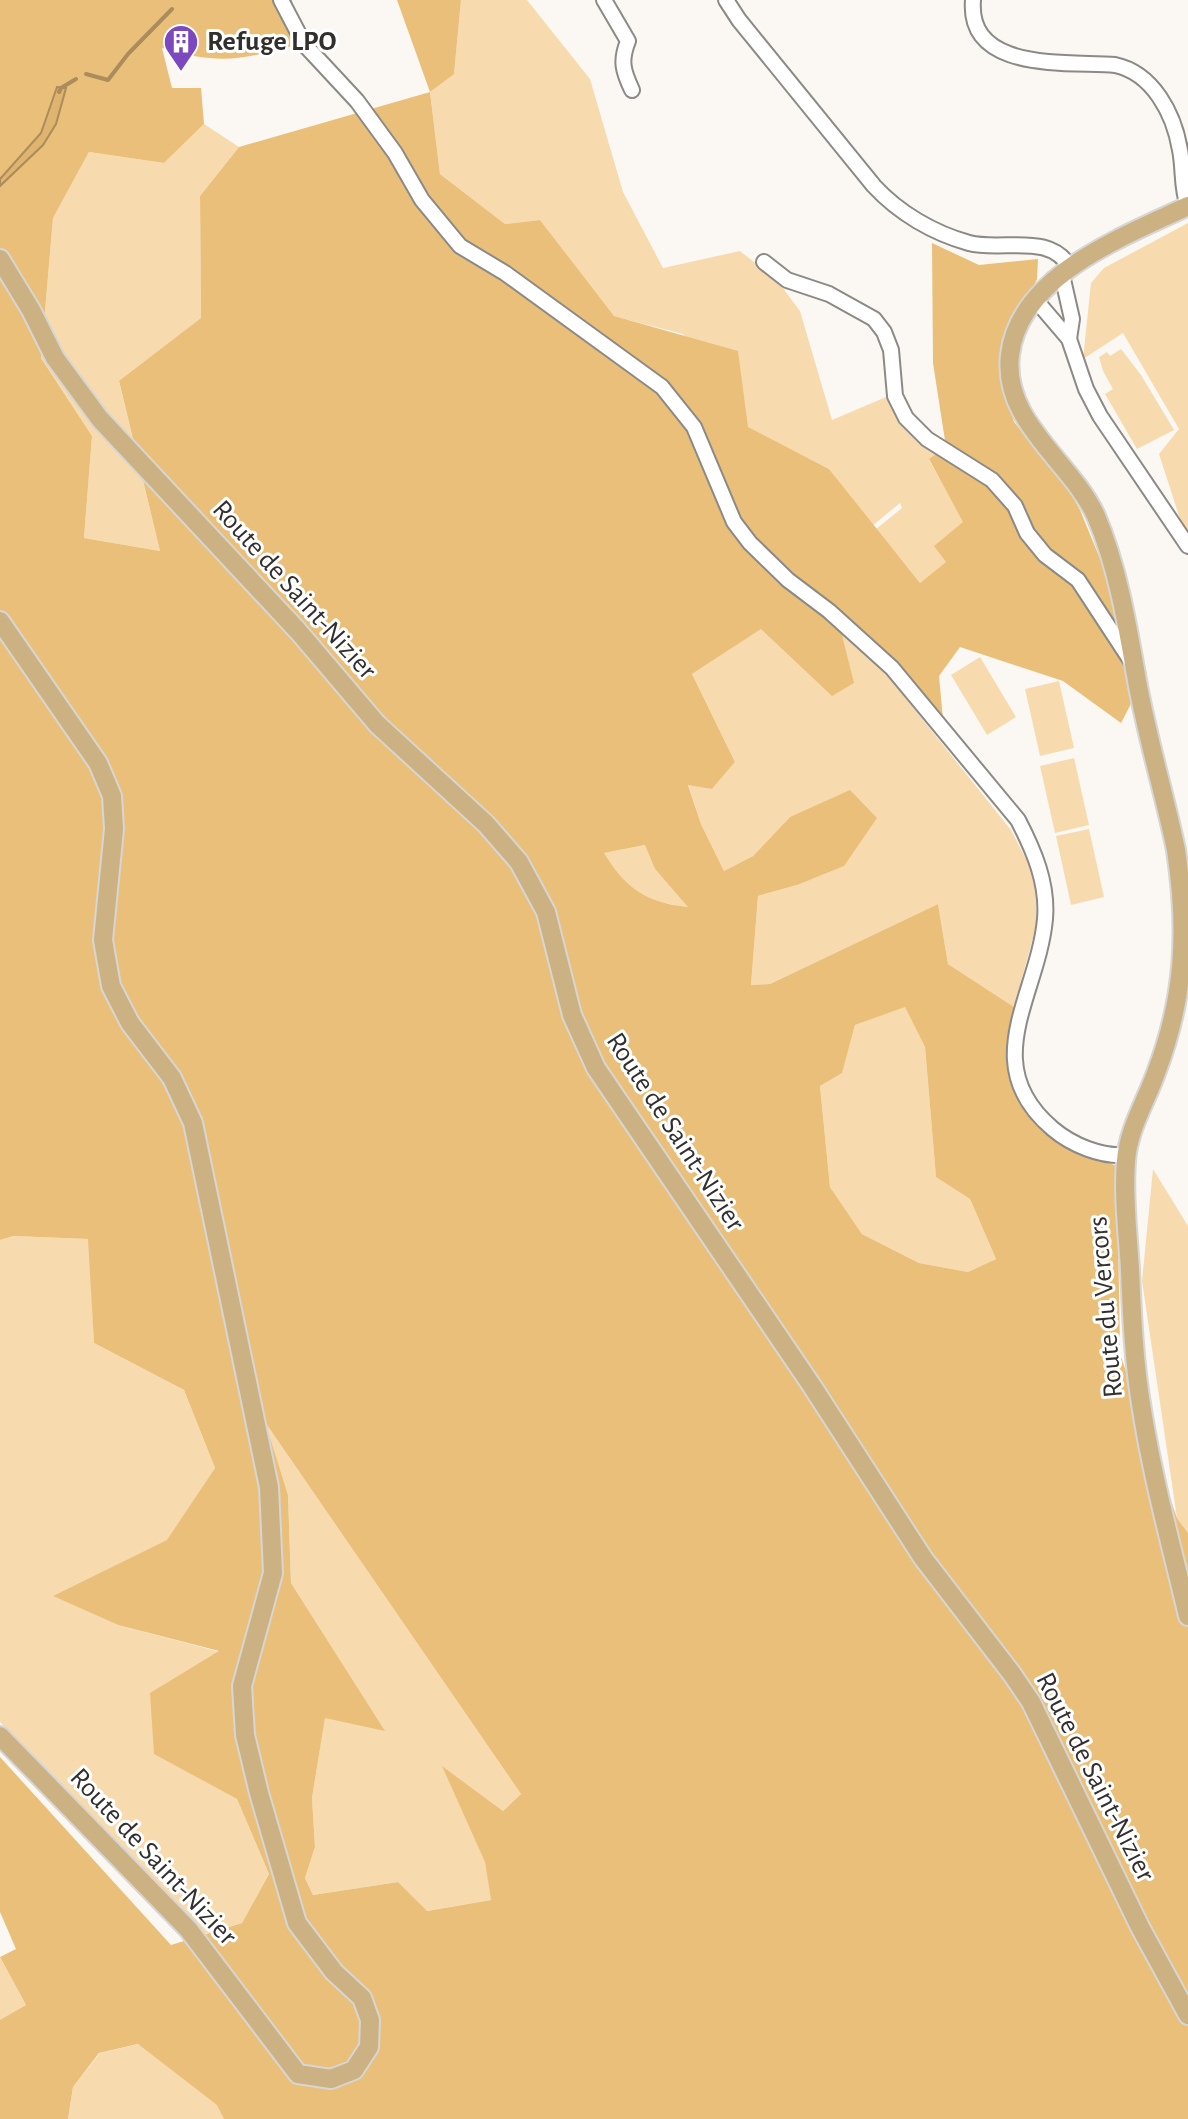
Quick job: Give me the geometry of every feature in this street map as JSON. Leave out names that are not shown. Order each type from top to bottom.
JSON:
[{"type":"main road","points":[[1034,298],[1066,272],[1134,232],[1188,206]]},
{"type":"main road","name":"Route de Saint-Nizier","points":[[0,259],[55,358],[100,419],[298,631],[377,724],[486,824],[519,862],[546,912],[572,1015],[596,1068],[812,1386],[923,1558],[1031,1702],[1140,1927],[1188,2015]]},
{"type":"main road","name":"Route du Vercors","points":[[1034,298],[1020,320],[1012,344],[1010,367],[1013,387],[1025,418],[1077,484],[1097,518],[1111,563],[1135,668],[1176,849],[1185,905],[1185,955],[1179,997],[1170,1035],[1126,1155],[1125,1191],[1141,1406],[1188,1616]]},
{"type":"main road","name":"Route de Saint-Nizier","points":[[0,621],[98,763],[112,796],[114,829],[103,940],[111,986],[130,1023],[172,1078],[193,1123],[269,1487],[273,1573],[242,1686],[245,1735],[297,1923],[334,1972],[362,1998],[370,2020],[369,2047],[354,2070],[331,2079],[298,2074],[188,1929],[0,1736]]},
{"type":"street","points":[[281,0],[304,44],[357,101],[395,153],[422,200],[460,246],[505,273],[662,387],[694,427],[734,522],[750,543],[788,580],[829,611],[892,668],[1018,820],[1033,848],[1045,894],[1042,933],[1015,1032],[1018,1082],[1026,1099],[1059,1134],[1077,1145],[1116,1156],[1126,1155]]},
{"type":"street","points":[[604,0],[628,41],[622,56],[623,72],[632,90]]},
{"type":"street","points":[[726,0],[739,20],[890,202],[934,230],[965,242],[986,247],[1033,245],[1064,256],[1072,319],[1069,339]]},
{"type":"street","points":[[973,0],[973,17],[987,41],[1010,56],[1115,65],[1126,67],[1144,78],[1171,120],[1180,149],[1182,190],[1188,206]]},
{"type":"street","points":[[764,262],[787,280],[829,294],[874,319],[884,332],[891,350],[895,396],[906,418],[927,439],[992,480],[1015,506],[1027,533],[1045,555],[1078,580],[1135,668]]},
{"type":"street","points":[[1034,298],[1069,339],[1086,389],[1100,416],[1188,546]]},
{"type":"shaded area","points":[[0,0],[292,0],[296,45],[230,58],[199,57],[162,48],[172,88],[201,88],[204,124],[164,163],[89,152],[53,218],[41,358],[92,436],[84,538],[160,551],[119,381],[201,318],[200,196],[239,147],[430,92],[440,174],[505,224],[540,220],[614,316],[738,351],[748,427],[829,469],[920,583],[946,562],[934,546],[963,522],[929,459],[946,447],[933,363],[932,243],[979,265],[1038,259],[1037,279],[999,361],[1014,422],[1065,483],[1080,510],[1147,673],[1121,723],[1063,681],[960,647],[939,676],[943,719],[904,672],[842,635],[854,683],[832,696],[761,629],[692,674],[735,762],[712,789],[688,785],[701,824],[724,871],[753,856],[790,817],[850,790],[877,818],[844,866],[797,885],[758,896],[751,985],[770,984],[938,904],[948,964],[1014,1007],[1008,1061],[1023,1106],[1062,1146],[1117,1166],[1120,1354],[1177,1518],[1188,1533],[1188,2119],[224,2119],[217,2105],[138,2044],[99,2053],[73,2087],[68,2119],[0,2119],[0,2020],[26,2005],[0,1957],[16,1949],[0,1912],[0,1757],[171,1945],[242,1923],[269,1874],[237,1799],[154,1754],[150,1693],[219,1651],[118,1625],[53,1596],[167,1540],[215,1468],[184,1390],[94,1343],[88,1239],[13,1236],[0,1240]],"holes":[[[645,845],[655,869],[688,907],[661,902],[638,892],[620,876],[604,853]],[[905,1007],[925,1047],[936,1177],[970,1199],[996,1259],[968,1272],[919,1263],[862,1234],[830,1187],[820,1086],[842,1073],[855,1025]],[[265,1422],[521,1794],[503,1811],[442,1766],[485,1862],[491,1900],[427,1911],[398,1882],[313,1895],[305,1878],[315,1847],[312,1798],[325,1718],[385,1731],[291,1583],[288,1495]]]},
{"type":"shaded area","points":[[397,0],[461,0],[454,74],[430,92]]},
{"type":"shaded area","points":[[461,0],[527,0],[590,79],[623,192],[663,268],[740,251],[777,280],[800,311],[832,420],[886,397],[946,447],[929,460],[964,522],[947,562],[920,583],[876,529],[902,508],[900,503],[872,526],[829,469],[747,427],[683,334],[613,316],[540,220],[505,224],[440,174],[430,92],[454,73]]},
{"type":"shaded area","points":[[57,87],[66,88],[56,124],[43,145],[0,186],[0,179],[41,133]]},
{"type":"shaded area","points":[[204,124],[239,147],[200,196],[201,318],[119,382],[160,551],[84,538],[92,436],[41,358],[53,218],[89,152],[164,163]]},
{"type":"shaded area","points":[[1188,223],[1188,533],[1182,525],[1159,454],[1179,429],[1123,333],[1083,359],[1091,283],[1104,268]]},
{"type":"shaded area","points":[[1121,349],[1141,375],[1174,430],[1137,449],[1105,394],[1113,389],[1099,357],[1107,352],[1110,356]]},
{"type":"shaded area","points":[[762,628],[841,634],[867,650],[1011,830],[1035,877],[1037,923],[1014,1007],[948,964],[938,904],[770,984],[751,985],[758,896],[797,885],[790,817],[753,856],[724,871],[701,824],[688,784],[712,789],[735,762],[692,674]]},
{"type":"shaded area","points":[[980,657],[1016,717],[987,735],[951,675]]},
{"type":"shaded area","points":[[1059,681],[1074,748],[1040,756],[1025,689]]},
{"type":"shaded area","points":[[1074,758],[1089,825],[1055,833],[1040,766]]},
{"type":"shaded area","points":[[1089,829],[1104,897],[1071,905],[1056,836]]},
{"type":"shaded area","points":[[646,845],[655,869],[689,907],[661,902],[638,892],[620,876],[603,853]]},
{"type":"shaded area","points":[[905,1006],[925,1047],[936,1176],[970,1199],[996,1259],[968,1272],[919,1263],[862,1234],[830,1187],[820,1086],[842,1072],[855,1025]]},
{"type":"shaded area","points":[[1153,1169],[1188,1226],[1188,1533],[1177,1518],[1142,1281]]},
{"type":"shaded area","points":[[12,1236],[89,1239],[94,1343],[184,1390],[215,1468],[168,1540],[54,1596],[118,1625],[220,1652],[154,1753],[237,1799],[269,1874],[242,1923],[205,1934],[0,1722],[0,1240]]},
{"type":"shaded area","points":[[263,1419],[521,1794],[503,1811],[443,1767],[486,1862],[491,1900],[426,1911],[398,1882],[313,1895],[305,1878],[315,1847],[312,1798],[325,1717],[384,1730],[291,1583],[288,1495]]},
{"type":"shaded area","points":[[0,1957],[26,2005],[1,2020],[0,2020]]},
{"type":"shaded area","points":[[139,2044],[218,2105],[224,2119],[68,2119],[73,2087],[100,2053]]},
{"type":"waterway","points":[[86,74],[108,80],[128,54],[172,9]]},
{"type":"waterway","points":[[59,92],[76,79]]},
{"type":"place","name":"Refuge LPO","points":[[181,73]]}]
